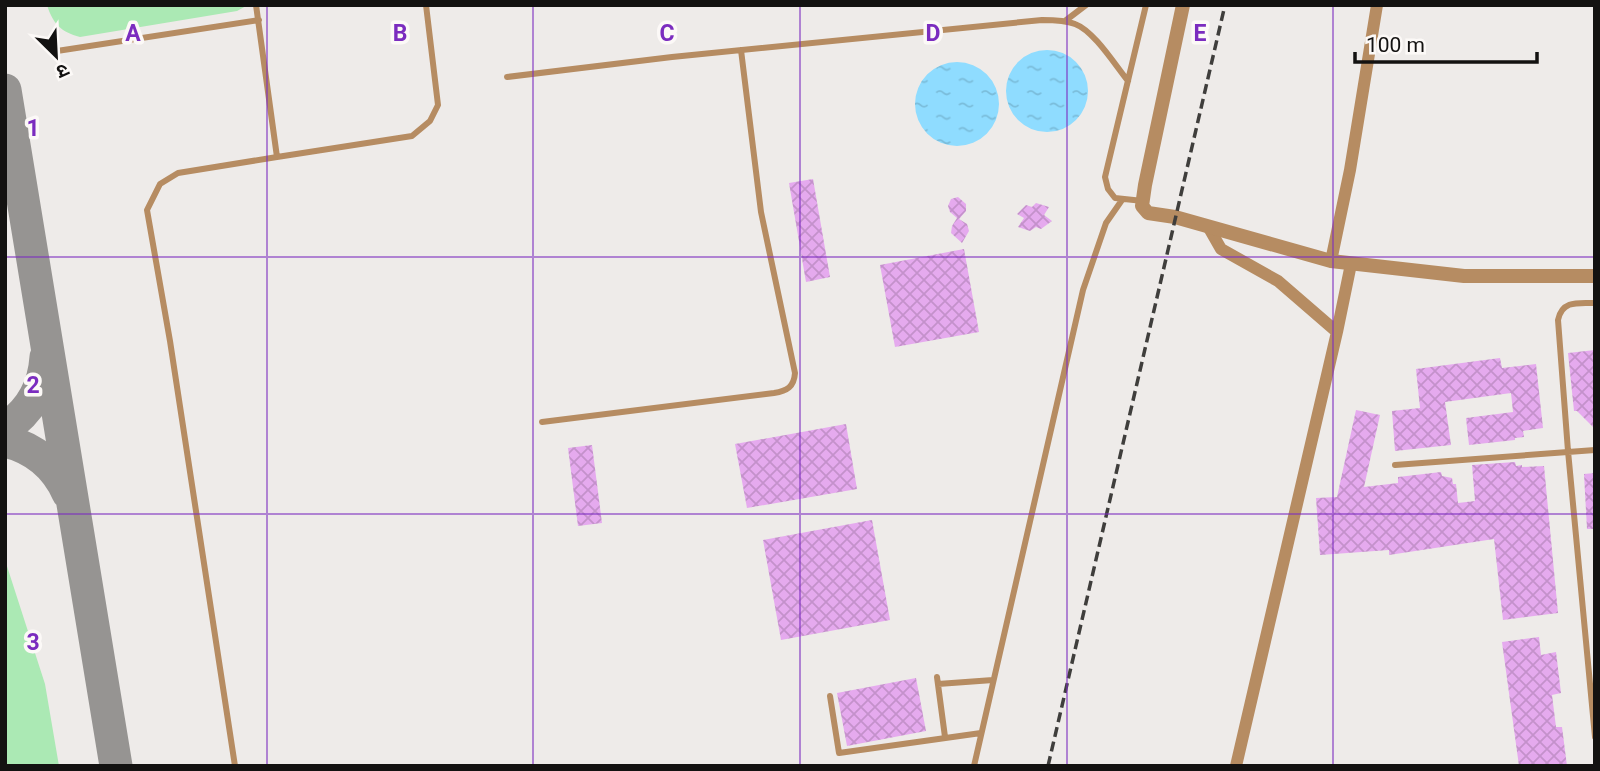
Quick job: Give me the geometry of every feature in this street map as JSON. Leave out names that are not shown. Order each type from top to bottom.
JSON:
[{"type":"street","points":[[1183,5],[1142,206],[1149,214],[1175,217],[1331,261],[1351,264],[1464,276],[1595,276]]},
{"type":"street","points":[[1331,261],[1350,170],[1377,5]]},
{"type":"street","points":[[1209,228],[1221,249],[1278,281],[1338,332]]},
{"type":"street","points":[[1236,766],[1338,332],[1351,264]]},
{"type":"lane","points":[[256,5],[277,157]]},
{"type":"lane","points":[[235,766],[170,341],[147,210],[160,184],[178,173],[412,136],[430,121],[438,105],[426,5]]},
{"type":"lane","points":[[1065,22],[1086,5]]},
{"type":"lane","points":[[1143,201],[1122,200],[1111,194],[1105,177],[1146,5]]},
{"type":"lane","points":[[57,51],[259,20]]},
{"type":"lane","points":[[507,77],[1033,20],[1074,23],[1087,31],[1128,81]]},
{"type":"lane","points":[[542,422],[774,393],[786,390],[794,382],[795,373],[761,212],[741,50]]},
{"type":"lane","points":[[974,766],[1083,290],[1106,223],[1122,200]]},
{"type":"lane","points":[[1595,303],[1565,306],[1560,311],[1558,320],[1595,737]]},
{"type":"lane","points":[[1395,465],[1595,450]]},
{"type":"lane","points":[[945,737],[937,680],[993,680]]},
{"type":"lane","points":[[831,696],[839,752],[981,733]]},
{"type":"green space","points":[[47,5],[248,5],[237,11],[80,37],[59,26]]},
{"type":"green space","points":[[5,560],[45,684],[59,766],[5,766]]},
{"type":"water","points":[[1039,50],[1055,50],[1070,57],[1081,68],[1088,83],[1085,107],[1076,120],[1055,132],[1039,132],[1024,125],[1013,114],[1006,99],[1006,83],[1013,68],[1024,57]]},
{"type":"water","points":[[949,62],[965,62],[981,69],[992,80],[999,96],[996,120],[987,134],[965,146],[949,146],[933,139],[922,128],[915,112],[915,96],[922,80],[933,69]]},
{"type":"building","points":[[813,179],[830,277],[806,282],[789,183]]},
{"type":"building","points":[[958,197],[966,204],[966,211],[959,219],[967,224],[969,231],[962,243],[951,233],[957,218],[948,206],[951,199]]},
{"type":"building","points":[[1036,203],[1049,207],[1044,215],[1052,221],[1041,229],[1036,227],[1030,231],[1018,227],[1024,218],[1017,214],[1026,205],[1032,207]]},
{"type":"building","points":[[964,249],[979,332],[895,347],[880,265]]},
{"type":"building","points":[[1595,350],[1595,429],[1574,411],[1568,353]]},
{"type":"building","points":[[1500,358],[1502,368],[1536,364],[1543,428],[1523,431],[1524,437],[1515,440],[1469,445],[1466,418],[1513,412],[1511,393],[1445,402],[1451,445],[1395,451],[1392,411],[1420,408],[1416,369]]},
{"type":"building","points":[[1356,410],[1380,415],[1364,487],[1398,483],[1398,477],[1441,472],[1442,476],[1452,478],[1453,484],[1456,484],[1458,503],[1475,501],[1472,465],[1515,462],[1516,466],[1522,467],[1544,466],[1558,613],[1503,620],[1494,539],[1389,555],[1389,550],[1320,555],[1316,498],[1337,497]]},
{"type":"building","points":[[846,424],[857,489],[747,508],[735,444]]},
{"type":"building","points":[[592,445],[602,523],[578,526],[568,448]]},
{"type":"building","points":[[1595,473],[1595,529],[1587,529],[1584,474]]},
{"type":"building","points":[[872,520],[890,620],[781,640],[763,540]]},
{"type":"building","points":[[1539,637],[1541,655],[1556,652],[1561,693],[1552,695],[1556,727],[1562,727],[1567,766],[1519,766],[1502,642]]},
{"type":"building","points":[[916,678],[926,731],[847,746],[837,693]]},
{"type":"taxiway","points":[[5,90],[116,766]]},
{"type":"taxiway","points":[[5,428],[22,414],[34,398],[45,368],[46,357]]},
{"type":"taxiway","points":[[5,441],[35,453],[57,474],[68,493]]},
{"type":"railway","points":[[1048,766],[1225,5]]}]
